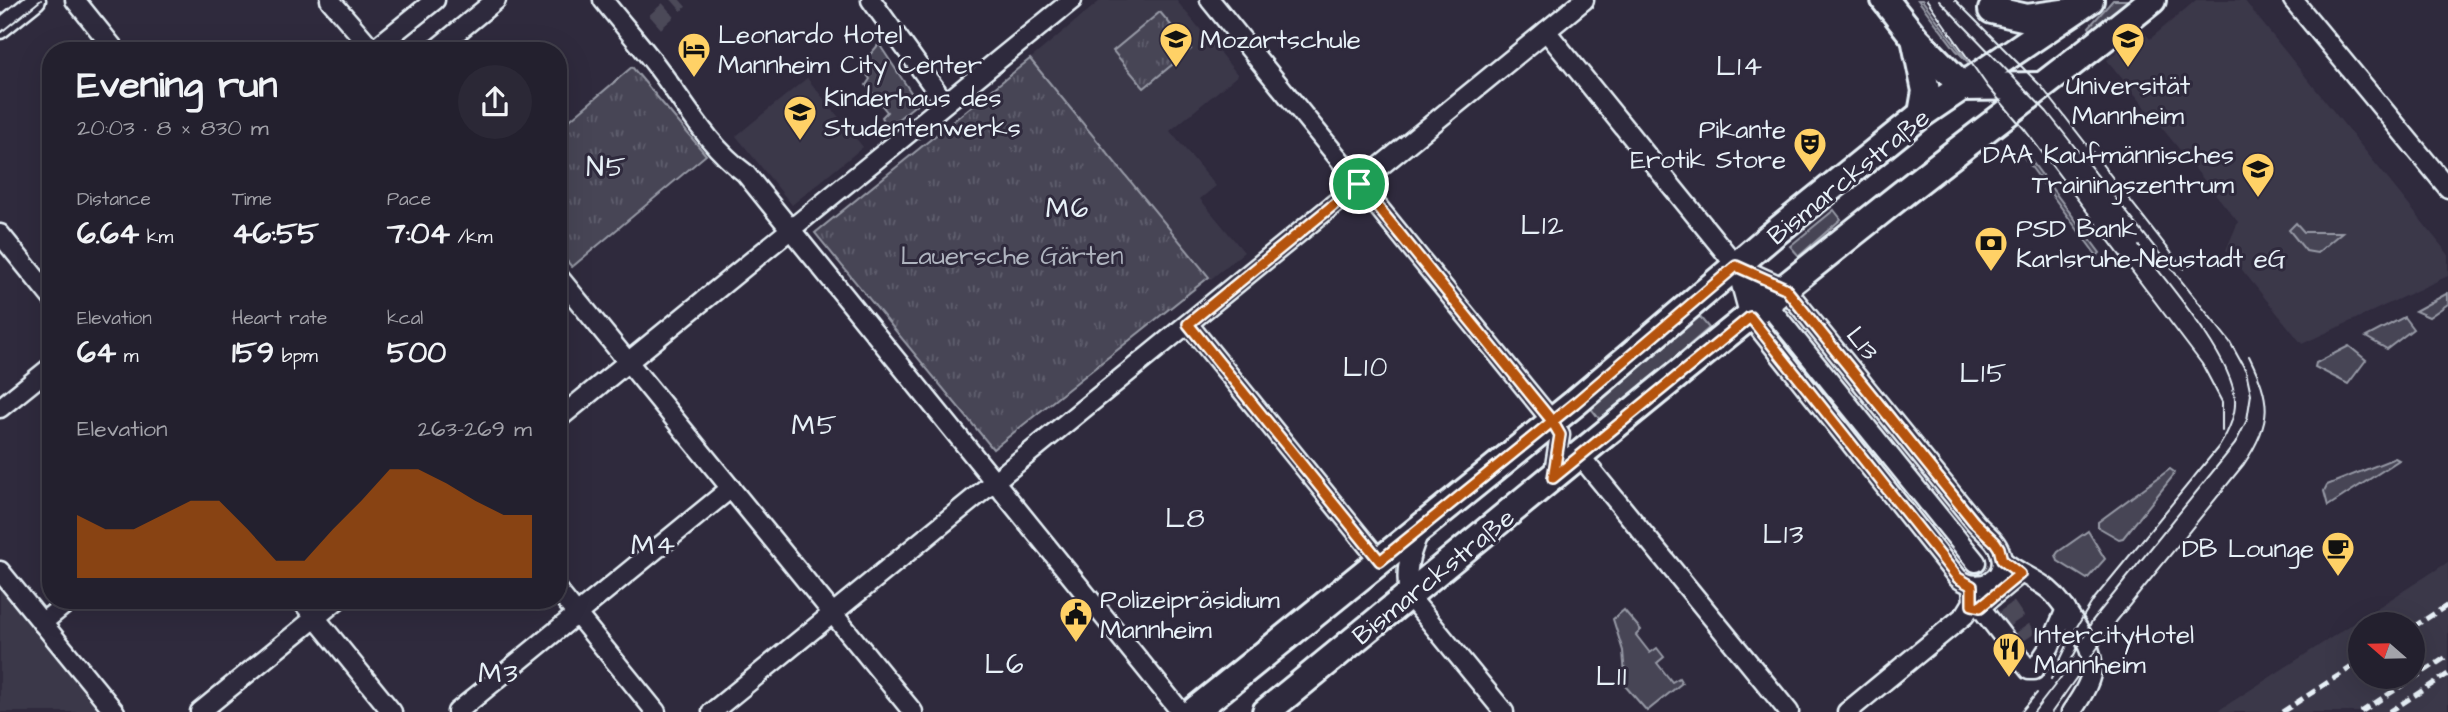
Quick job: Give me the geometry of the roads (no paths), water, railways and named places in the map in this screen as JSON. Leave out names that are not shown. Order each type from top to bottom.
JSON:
[{"type":"main road","points":[[1885,0],[1914,38],[1963,87],[2041,86]]},
{"type":"main road","name":"Bismarckstraße","points":[[1266,712],[1767,303],[2152,0]]},
{"type":"main road","points":[[1988,5],[2027,18],[2083,6]]},
{"type":"main road","points":[[1988,5],[2022,48],[2015,86],[2000,119]]},
{"type":"main road","name":"Bismarckstraße","points":[[1193,712],[1552,421],[1922,114],[2083,6]]},
{"type":"main road","points":[[1914,38],[1926,91],[1922,114]]},
{"type":"street","points":[[0,29],[36,0]]},
{"type":"street","points":[[75,0],[109,42]]},
{"type":"street","points":[[330,0],[365,42]]},
{"type":"street","points":[[384,42],[435,0]]},
{"type":"street","points":[[445,42],[496,0]]},
{"type":"street","points":[[603,0],[659,69],[700,128],[726,159],[745,173],[1181,712]]},
{"type":"street","points":[[871,0],[945,103]]},
{"type":"street","points":[[567,412],[1072,0]]},
{"type":"street","points":[[1210,0],[1552,421],[1560,435],[1553,478]]},
{"type":"street","points":[[712,712],[1584,0]]},
{"type":"street","points":[[2293,0],[2448,188]]},
{"type":"street","points":[[1546,31],[1976,562]]},
{"type":"street","points":[[0,234],[42,286]]},
{"type":"street","points":[[1736,266],[1767,303],[1958,578],[1972,586],[1983,584],[1993,579],[2002,560]]},
{"type":"street","points":[[567,287],[912,712]]},
{"type":"street","name":"L13","points":[[1767,303],[1900,430],[1974,522],[1995,542],[2002,560],[2020,574],[2050,590],[2066,609],[2087,640],[2093,657],[2088,684],[2071,712]]},
{"type":"street","points":[[1188,324],[1380,561]]},
{"type":"street","points":[[0,408],[42,375]]},
{"type":"street","points":[[1580,456],[1788,712]]},
{"type":"street","points":[[457,712],[731,488]]},
{"type":"street","points":[[1422,527],[1408,559],[1406,577],[1409,596],[1504,712]]},
{"type":"street","points":[[0,571],[115,712]]},
{"type":"street","points":[[1847,712],[1968,612],[2020,574]]},
{"type":"street","points":[[1972,586],[1976,606],[2029,670],[2034,670],[2042,661],[2066,609]]},
{"type":"street","points":[[567,602],[656,712]]},
{"type":"street","points":[[42,623],[59,609]]},
{"type":"street","points":[[308,609],[392,712]]},
{"type":"street","points":[[200,712],[326,609]]},
{"type":"tunnel","points":[[655,22],[680,0]]},
{"type":"tunnel","points":[[1976,562],[2028,638]]},
{"type":"tram line","points":[[0,33],[41,0]]},
{"type":"tram line","points":[[1927,0],[1988,87],[2025,130],[2202,364],[2222,402],[2222,431]]},
{"type":"tram line","points":[[1939,0],[2047,112],[2230,342],[2246,371],[2251,394],[2247,420],[2235,444],[2092,621],[2065,672],[2034,712]]},
{"type":"tram line","points":[[1955,0],[2041,86],[2184,269]]},
{"type":"tram line","points":[[2051,679],[2073,633],[2094,599],[2220,445],[2229,429],[2234,411],[2235,399],[2223,362],[2196,320],[2139,246]]},
{"type":"tram line","points":[[2052,712],[2116,622],[2244,464],[2253,449],[2266,411],[2262,386],[2249,356]]},
{"type":"tram line","points":[[2021,712],[2037,693]]},
{"type":"railway","points":[[2426,619],[2448,605]]},
{"type":"railway","points":[[2361,712],[2448,656]]},
{"type":"railway","points":[[2282,712],[2348,669]]},
{"type":"railway","points":[[2389,712],[2448,674]]},
{"type":"place","name":"Mozartschule","points":[[1176,69]]},
{"type":"place","name":"Universität Mannheim","points":[[2128,69]]},
{"type":"place","name":"Leonardo Hotel Mannheim City Center","points":[[694,79]]},
{"type":"place","name":"Kinderhaus des Studentenwerks","points":[[800,142]]},
{"type":"place","name":"Pikante Erotik Store","points":[[1810,174]]},
{"type":"place","name":"DAA Kaufmännisches Trainingszentrum","points":[[2258,199]]},
{"type":"place","name":"PSD Bank Karlsruhe-Neustadt eG","points":[[1991,273]]},
{"type":"place","name":"DB Lounge","points":[[2338,578]]},
{"type":"place","name":"Polizeipräsidium Mannheim","points":[[1076,644]]},
{"type":"place","name":"IntercityHotel Mannheim","points":[[2009,679]]},
{"type":"district","name":"L14","points":[[1740,65]]},
{"type":"district","name":"N5","points":[[607,166]]},
{"type":"district","name":"M6","points":[[1068,207]]},
{"type":"district","name":"L12","points":[[1543,224]]},
{"type":"district","name":"L10","points":[[1366,366]]},
{"type":"district","name":"L15","points":[[1984,372]]},
{"type":"district","name":"M5","points":[[815,424]]},
{"type":"district","name":"L8","points":[[1186,517]]},
{"type":"district","name":"L13","points":[[1784,533]]},
{"type":"district","name":"M4","points":[[654,544]]},
{"type":"district","name":"L6","points":[[1005,663]]},
{"type":"district","name":"M3","points":[[499,672]]},
{"type":"district","name":"L11","points":[[1612,675]]},
{"type":"park label","name":"Lauersche Gärten","points":[[1012,255]]}]
